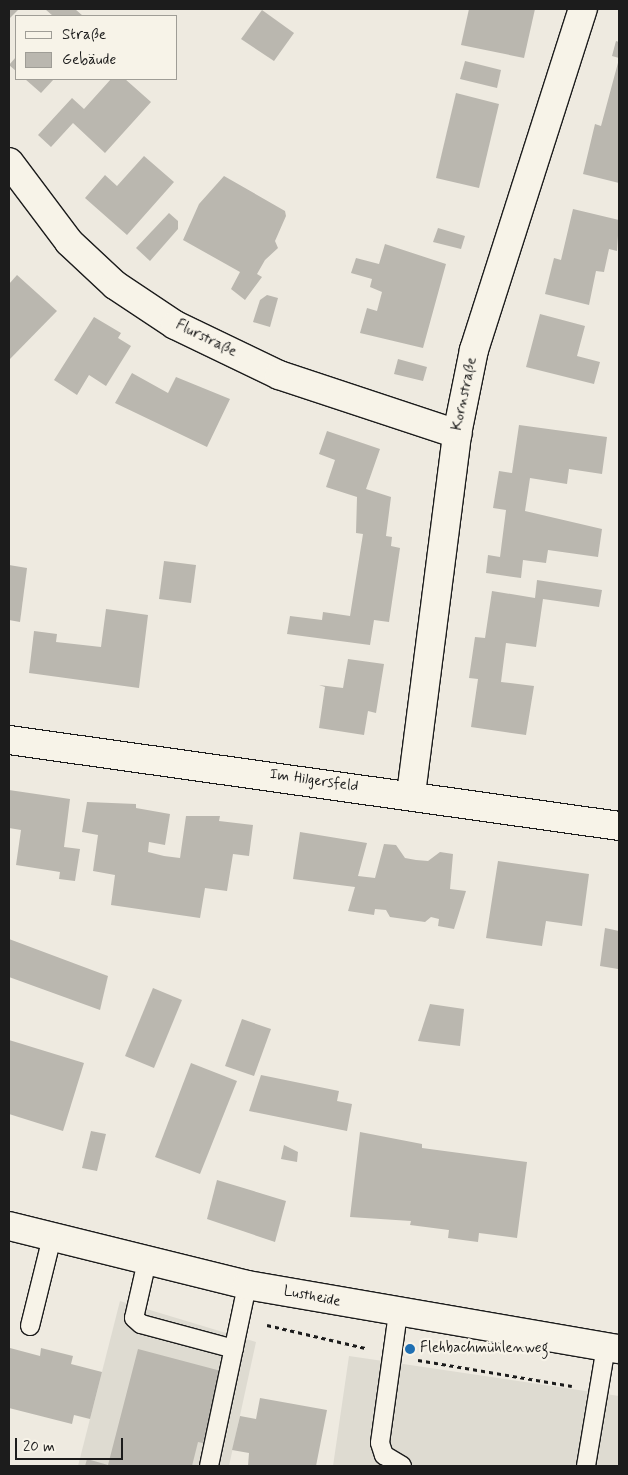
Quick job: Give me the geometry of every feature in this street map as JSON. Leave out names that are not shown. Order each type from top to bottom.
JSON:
[{"type":"street","name":"Kornstraße","points":[[411,794],[457,434],[503,248],[556,102],[583,9]]},
{"type":"street","name":"Flurstraße","points":[[9,162],[69,242],[115,285],[175,324],[279,375],[457,434]]},
{"type":"street","name":"Im Hilgersfeld","points":[[9,740],[411,794],[619,826]]},
{"type":"street","name":"Lustheide","points":[[9,1226],[247,1285],[398,1313],[613,1348]]},
{"type":"lane","points":[[30,1326],[52,1237]]},
{"type":"lane","points":[[147,1261],[134,1306],[134,1318],[141,1324],[234,1349]]},
{"type":"lane","points":[[209,1466],[247,1285]]},
{"type":"lane","points":[[398,1313],[380,1443],[384,1455],[402,1466]]},
{"type":"lane","points":[[586,1466],[600,1391],[613,1348]]},
{"type":"path","points":[[240,1318],[391,1354],[600,1391]]},
{"type":"shaded area","points":[[120,1301],[256,1342],[229,1466],[78,1466]]},
{"type":"shaded area","points":[[349,1356],[619,1396],[619,1466],[333,1466]]},
{"type":"building","points":[[9,9],[18,10],[9,19]]},
{"type":"building","points":[[45,9],[75,9],[82,15],[52,15]]},
{"type":"building","points":[[469,9],[535,9],[524,58],[461,45]]},
{"type":"building","points":[[262,10],[294,33],[274,61],[241,39]]},
{"type":"building","points":[[616,41],[619,42],[619,58],[612,56]]},
{"type":"building","points":[[15,58],[15,70],[9,65]]},
{"type":"building","points":[[619,59],[619,183],[583,174],[595,124],[601,126]]},
{"type":"building","points":[[465,61],[501,70],[497,88],[460,79]]},
{"type":"building","points":[[26,80],[53,80],[41,93]]},
{"type":"building","points":[[110,80],[126,80],[151,102],[105,153],[73,123],[51,147],[38,135],[72,98],[84,109]]},
{"type":"building","points":[[456,93],[499,104],[479,188],[436,178]]},
{"type":"building","points":[[144,156],[174,182],[127,235],[85,198],[105,175],[117,186]]},
{"type":"building","points":[[224,176],[285,211],[286,216],[275,241],[278,248],[265,260],[257,274],[262,277],[245,300],[231,289],[240,272],[183,240],[199,204]]},
{"type":"building","points":[[573,209],[619,220],[617,251],[609,249],[604,272],[596,271],[589,305],[545,294],[554,258],[561,260]]},
{"type":"building","points":[[169,213],[178,221],[178,229],[150,261],[136,248]]},
{"type":"building","points":[[438,228],[465,236],[461,249],[433,242]]},
{"type":"building","points":[[385,244],[446,264],[423,348],[360,333],[367,308],[377,311],[382,292],[370,287],[372,279],[351,273],[356,258],[379,264]]},
{"type":"building","points":[[17,275],[57,311],[9,360],[9,284]]},
{"type":"building","points":[[267,295],[278,298],[270,327],[253,322],[260,300]]},
{"type":"building","points":[[540,314],[585,326],[577,356],[600,362],[594,384],[526,367]]},
{"type":"building","points":[[94,317],[121,333],[118,338],[131,346],[106,386],[89,375],[77,395],[54,380]]},
{"type":"building","points":[[398,359],[427,367],[423,381],[394,374]]},
{"type":"building","points":[[132,373],[168,393],[176,377],[230,399],[207,447],[115,403]]},
{"type":"building","points":[[519,425],[607,437],[602,474],[569,469],[567,484],[530,478],[525,511],[602,529],[598,557],[548,550],[546,563],[523,560],[521,578],[486,573],[488,555],[500,557],[506,510],[493,508],[499,471],[512,473]]},
{"type":"building","points":[[327,431],[380,449],[366,489],[391,497],[386,536],[392,537],[391,546],[400,548],[389,622],[374,620],[370,645],[287,634],[290,616],[322,620],[323,612],[350,616],[363,534],[356,533],[357,497],[326,487],[335,460],[319,454]]},
{"type":"building","points":[[164,561],[196,565],[191,603],[159,599]]},
{"type":"building","points":[[9,565],[27,568],[20,622],[9,620]]},
{"type":"building","points":[[537,580],[602,590],[599,607],[543,599],[536,647],[506,643],[501,682],[534,686],[526,735],[471,727],[478,679],[469,678],[475,637],[485,638],[492,591],[535,598]]},
{"type":"building","points":[[106,609],[148,615],[139,688],[29,673],[34,631],[57,634],[56,642],[101,647]]},
{"type":"building","points":[[348,659],[384,664],[376,713],[368,711],[364,735],[319,728],[325,687],[319,685],[343,688]]},
{"type":"building","points":[[9,790],[70,799],[64,847],[80,849],[75,881],[59,879],[60,872],[16,865],[21,830],[9,828]]},
{"type":"building","points":[[87,802],[136,804],[136,808],[170,814],[165,845],[149,842],[148,852],[164,856],[180,858],[186,816],[220,816],[219,821],[253,825],[249,856],[233,854],[227,891],[205,888],[200,918],[111,905],[115,875],[93,871],[98,835],[82,832]]},
{"type":"building","points":[[300,832],[367,843],[358,876],[375,878],[384,844],[396,845],[405,858],[416,860],[428,861],[440,852],[453,854],[450,889],[466,891],[454,929],[438,926],[439,919],[431,917],[425,922],[390,917],[386,910],[375,909],[374,915],[348,911],[355,887],[293,879]]},
{"type":"building","points":[[498,861],[589,874],[582,926],[546,921],[542,946],[486,938]]},
{"type":"building","points":[[605,928],[619,931],[618,969],[600,966]]},
{"type":"building","points":[[9,939],[108,976],[100,1010],[9,977]]},
{"type":"building","points":[[153,988],[182,1000],[154,1068],[125,1056]]},
{"type":"building","points":[[430,1004],[464,1009],[460,1046],[418,1041]]},
{"type":"building","points":[[242,1019],[271,1029],[254,1076],[225,1066]]},
{"type":"building","points":[[9,1040],[84,1063],[63,1131],[9,1114]]},
{"type":"building","points":[[191,1063],[237,1081],[200,1174],[155,1157]]},
{"type":"building","points":[[261,1075],[339,1091],[337,1101],[352,1104],[347,1131],[249,1111]]},
{"type":"building","points":[[91,1131],[106,1134],[97,1171],[82,1168]]},
{"type":"building","points":[[360,1132],[422,1144],[422,1148],[527,1162],[517,1238],[479,1233],[478,1242],[448,1238],[449,1230],[410,1225],[411,1221],[350,1217]]},
{"type":"building","points":[[284,1145],[298,1152],[297,1162],[281,1159]]},
{"type":"building","points":[[217,1180],[286,1201],[275,1242],[207,1219]]},
{"type":"building","points":[[9,1340],[10,1348],[40,1356],[41,1348],[73,1356],[71,1364],[102,1372],[90,1419],[74,1415],[72,1424],[9,1408]]},
{"type":"building","points":[[138,1349],[221,1371],[203,1443],[198,1442],[192,1466],[85,1466],[87,1459],[108,1465]]},
{"type":"building","points":[[260,1398],[327,1410],[316,1466],[248,1466],[249,1453],[232,1450],[240,1416],[256,1419]]},
{"type":"place","name":"Flehbachmühlenweg","points":[[410,1349]]}]
